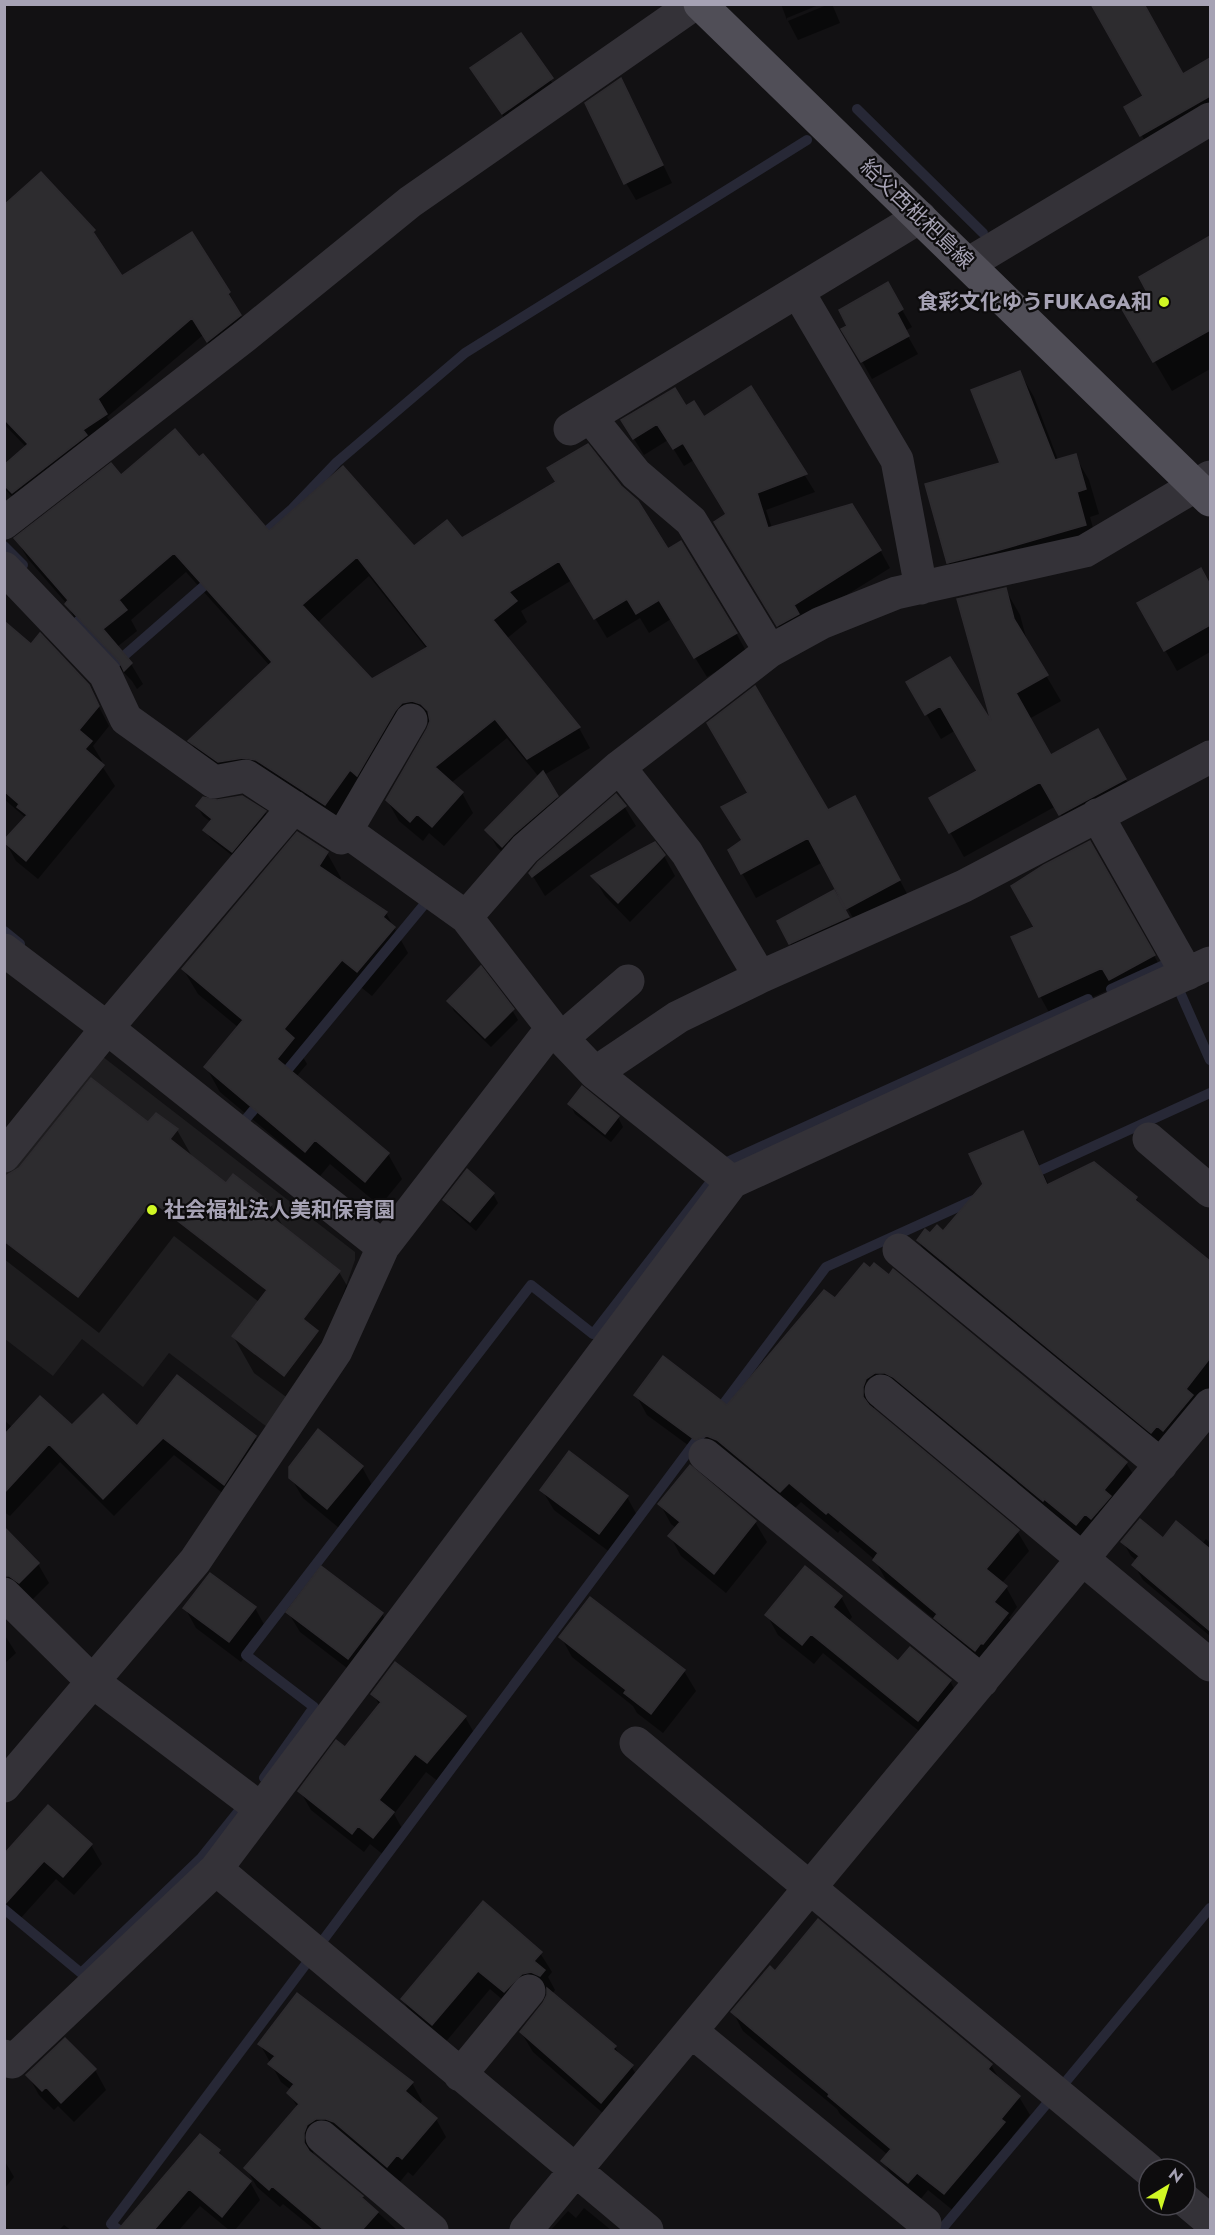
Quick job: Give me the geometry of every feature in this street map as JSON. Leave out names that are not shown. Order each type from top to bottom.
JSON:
[{"type":"main road","name":"給父西枇杷島線","points":[[700,4],[968,264],[1206,488]]},
{"type":"street","points":[[4,523],[245,336],[410,202],[694,4]]},
{"type":"street","points":[[968,264],[1210,119]]},
{"type":"street","points":[[770,651],[691,521],[580,423],[920,218]]},
{"type":"street","points":[[798,292],[897,460],[921,588]]},
{"type":"street","points":[[466,917],[525,849],[619,767],[770,651],[821,623],[896,593],[1085,551],[1206,488]]},
{"type":"street","points":[[4,568],[105,674],[126,719],[214,782],[246,776],[341,838],[411,720]]},
{"type":"street","points":[[595,1073],[678,1017],[760,977],[964,886],[1210,757]]},
{"type":"street","points":[[619,767],[687,853],[760,977]]},
{"type":"street","points":[[4,1156],[107,1028],[294,807]]},
{"type":"street","points":[[4,2056],[12,2062],[216,1869],[732,1182],[1199,968],[1097,815]]},
{"type":"street","points":[[346,831],[466,917],[557,1033],[595,1073],[732,1182]]},
{"type":"street","points":[[4,950],[107,1028],[383,1247]]},
{"type":"street","points":[[4,1786],[195,1561],[336,1351],[383,1247],[557,1033],[628,981]]},
{"type":"street","points":[[1149,1139],[1210,1191]]},
{"type":"street","points":[[898,1250],[1161,1465]]},
{"type":"street","points":[[881,1391],[1210,1665]]},
{"type":"street","points":[[526,2230],[1210,1405]]},
{"type":"street","points":[[705,1455],[982,1681]]},
{"type":"street","points":[[4,1594],[92,1681],[261,1809]]},
{"type":"street","points":[[636,1743],[1137,2160]]},
{"type":"street","points":[[216,1869],[647,2230]]},
{"type":"street","points":[[460,2075],[529,1991]]},
{"type":"street","points":[[692,2031],[926,2223]]},
{"type":"street","points":[[322,2137],[432,2230]]},
{"type":"street","points":[[1197,2210],[1210,2221]]},
{"type":"shaded area","name":"社会福祉法人美和保育園","points":[[98,1053],[355,1252],[355,1260],[325,1346],[271,1430],[169,1353],[143,1387],[82,1339],[53,1376],[5,1339],[4,1167]]},
{"type":"building","points":[[1091,4],[1144,4],[1183,74],[1210,58],[1210,96],[1140,136],[1124,107],[1143,96]]},
{"type":"building","points":[[521,33],[553,78],[502,114],[470,68]]},
{"type":"building","points":[[621,78],[663,165],[624,184],[585,103]]},
{"type":"building","points":[[41,172],[95,230],[93,232],[122,276],[192,232],[230,292],[228,294],[241,315],[207,342],[192,318],[98,399],[107,414],[83,430],[87,435],[12,493],[4,485],[4,465],[28,444],[4,419],[4,205]]},
{"type":"building","points":[[1210,236],[1210,330],[1153,362],[1122,309],[1148,294],[1139,277]]},
{"type":"building","points":[[888,282],[903,309],[897,313],[909,336],[861,362],[841,329],[847,326],[839,310]]},
{"type":"building","points":[[1020,371],[1055,460],[1076,454],[1086,489],[1077,492],[1086,525],[947,563],[925,484],[1000,463],[971,390]]},
{"type":"building","points":[[751,386],[807,474],[757,493],[768,528],[852,504],[881,550],[794,605],[799,614],[777,626],[714,522],[726,514],[683,443],[673,449],[657,424],[633,439],[621,420],[675,388],[686,406],[694,401],[704,417]]},
{"type":"building","points":[[175,429],[199,457],[203,454],[269,531],[343,466],[414,546],[447,520],[462,538],[556,482],[547,468],[588,444],[621,486],[638,501],[668,549],[681,541],[737,633],[694,658],[659,600],[636,614],[627,599],[594,619],[559,561],[509,592],[517,601],[493,620],[580,727],[527,759],[495,719],[435,767],[463,792],[432,827],[417,814],[410,822],[386,800],[430,721],[428,711],[421,704],[412,701],[402,703],[357,776],[350,770],[325,805],[256,760],[243,758],[218,762],[188,741],[272,662],[174,553],[119,600],[127,610],[103,629],[132,663],[124,671],[119,661],[65,604],[68,600],[14,538],[111,463],[121,475]],"holes":[[[357,557],[428,647],[372,679],[302,605]]]},
{"type":"building","points":[[1201,568],[1210,585],[1210,625],[1164,651],[1137,603]]},
{"type":"building","points":[[1006,588],[1014,619],[1048,675],[1016,693],[1051,755],[1098,729],[1126,779],[1059,815],[1040,782],[949,833],[929,798],[977,771],[940,706],[925,715],[906,682],[950,657],[991,721],[957,599]]},
{"type":"building","points":[[4,621],[31,644],[40,633],[89,685],[99,706],[79,730],[92,741],[85,749],[104,765],[26,861],[4,842],[27,815],[17,807],[19,804],[4,791]]},
{"type":"building","points":[[755,686],[828,810],[855,796],[900,880],[846,909],[808,838],[741,874],[728,850],[742,840],[721,807],[748,793],[707,723]]},
{"type":"building","points":[[543,771],[558,796],[502,847],[485,830]]},
{"type":"building","points":[[616,794],[626,806],[532,877],[529,873],[538,862]]},
{"type":"building","points":[[242,796],[266,811],[232,852],[203,830],[212,819],[196,806],[203,797],[217,800]]},
{"type":"building","points":[[297,832],[328,852],[319,866],[387,912],[383,917],[395,927],[357,972],[342,960],[284,1029],[294,1038],[277,1059],[389,1153],[365,1182],[315,1140],[305,1152],[204,1067],[243,1020],[182,969]]},
{"type":"building","points":[[1090,841],[1155,955],[1109,980],[1102,968],[1039,997],[1011,937],[1034,927],[1011,886],[1044,865]]},
{"type":"building","points":[[655,842],[665,855],[618,903],[591,876]]},
{"type":"building","points":[[834,890],[849,917],[789,944],[777,921]]},
{"type":"building","points":[[481,966],[514,1009],[485,1038],[447,1001]]},
{"type":"building","points":[[91,1078],[148,1122],[156,1113],[178,1129],[170,1139],[226,1183],[233,1174],[272,1204],[265,1212],[340,1271],[303,1319],[318,1331],[284,1376],[232,1336],[267,1290],[152,1201],[78,1297],[4,1241],[4,1177],[19,1168]]},
{"type":"building","points":[[582,1086],[619,1116],[605,1134],[568,1104]]},
{"type":"building","points":[[1023,1131],[1047,1185],[1094,1162],[1137,1197],[1135,1200],[1210,1261],[1210,1358],[1186,1389],[1193,1395],[1163,1431],[1157,1426],[1151,1433],[917,1240],[925,1229],[930,1233],[937,1225],[943,1231],[983,1184],[969,1154]]},
{"type":"building","points":[[467,1169],[494,1193],[470,1222],[443,1200]]},
{"type":"building","points":[[864,1263],[870,1268],[874,1263],[889,1275],[893,1269],[1127,1462],[1104,1490],[1111,1496],[1091,1519],[1085,1514],[1076,1525],[1044,1499],[1043,1501],[893,1377],[885,1373],[875,1373],[866,1379],[863,1397],[869,1405],[1019,1530],[986,1569],[1007,1586],[994,1602],[1008,1613],[975,1651],[934,1618],[937,1614],[873,1560],[878,1553],[828,1512],[826,1514],[789,1483],[780,1492],[717,1440],[707,1436],[695,1440],[634,1395],[663,1356],[727,1405],[824,1290],[835,1298]]},
{"type":"building","points":[[177,1375],[256,1436],[224,1485],[163,1438],[103,1499],[49,1444],[4,1493],[4,1435],[40,1396],[72,1425],[103,1394],[137,1426]]},
{"type":"building","points":[[318,1429],[363,1466],[327,1509],[289,1478],[289,1467]]},
{"type":"building","points":[[569,1451],[628,1496],[599,1534],[540,1490]]},
{"type":"building","points":[[690,1465],[756,1521],[714,1574],[668,1536],[680,1522],[658,1504]]},
{"type":"building","points":[[1140,1519],[1163,1538],[1176,1521],[1210,1549],[1210,1631],[1132,1565],[1139,1556],[1121,1542]]},
{"type":"building","points":[[4,1527],[39,1563],[19,1583],[9,1576],[4,1576]]},
{"type":"building","points":[[321,1566],[383,1613],[348,1659],[286,1612]]},
{"type":"building","points":[[805,1566],[842,1596],[833,1607],[898,1661],[910,1647],[951,1680],[918,1721],[811,1634],[802,1645],[765,1615]]},
{"type":"building","points":[[210,1573],[256,1607],[229,1642],[183,1608]]},
{"type":"building","points":[[590,1597],[685,1670],[651,1714],[624,1693],[626,1690],[559,1637]]},
{"type":"building","points":[[395,1662],[466,1716],[427,1763],[415,1754],[379,1800],[394,1812],[373,1838],[358,1826],[352,1834],[298,1791],[336,1740],[345,1747],[381,1702],[371,1694]]},
{"type":"building","points":[[48,1805],[92,1844],[63,1877],[44,1861],[4,1905],[4,1854]]},
{"type":"building","points":[[483,1901],[542,1952],[534,1961],[545,1970],[540,1976],[531,1972],[522,1974],[504,1992],[478,1971],[432,2025],[401,1999]]},
{"type":"building","points":[[818,1919],[992,2064],[988,2069],[1020,2096],[1001,2119],[1005,2122],[944,2194],[917,2173],[908,2183],[881,2161],[891,2149],[731,2012],[770,1966],[775,1971]]},
{"type":"building","points":[[547,1988],[616,2046],[613,2049],[633,2065],[601,2103],[520,2032],[543,2003],[547,1995]]},
{"type":"building","points":[[297,1993],[413,2082],[405,2091],[437,2118],[402,2159],[397,2155],[387,2167],[334,2122],[316,2119],[307,2125],[304,2143],[309,2151],[363,2196],[361,2197],[378,2212],[362,2230],[324,2230],[272,2186],[269,2190],[244,2168],[299,2104],[287,2093],[294,2084],[268,2064],[275,2056],[258,2044]]},
{"type":"building","points":[[65,2038],[96,2069],[61,2103],[46,2087],[42,2091],[26,2075]]},
{"type":"building","points":[[200,2134],[251,2181],[222,2217],[189,2189],[154,2230],[118,2230]]},
{"type":"waterway","points":[[857,109],[983,233]]},
{"type":"waterway","points":[[259,538],[292,509],[337,462],[465,353],[807,140]]},
{"type":"waterway","points":[[4,546],[23,565]]},
{"type":"waterway","points":[[78,621],[117,662],[213,578]]},
{"type":"waterway","points":[[280,1079],[423,906]]},
{"type":"waterway","points":[[4,931],[20,944]]},
{"type":"waterway","points":[[1111,989],[1168,963]]},
{"type":"waterway","points":[[1179,990],[1210,1060]]},
{"type":"waterway","points":[[727,1162],[1088,999]]},
{"type":"waterway","points":[[1028,1176],[1210,1093]]},
{"type":"waterway","points":[[245,1120],[262,1100]]},
{"type":"waterway","points":[[264,1778],[314,1707],[246,1655],[531,1285],[593,1334],[709,1184]]},
{"type":"waterway","points":[[716,1414],[826,1267],[978,1198]]},
{"type":"waterway","points":[[321,1943],[705,1429]]},
{"type":"waterway","points":[[4,1909],[81,1973],[201,1858],[237,1813]]},
{"type":"waterway","points":[[1063,2085],[1210,1908]]},
{"type":"waterway","points":[[119,2230],[111,2224],[309,1960]]},
{"type":"waterway","points":[[941,2230],[1049,2101]]},
{"type":"place","name":"食彩文化ゆうFUKAGA和","points":[[1164,302]]},
{"type":"place","name":"社会福祉法人美和保育園","points":[[152,1210]]}]
